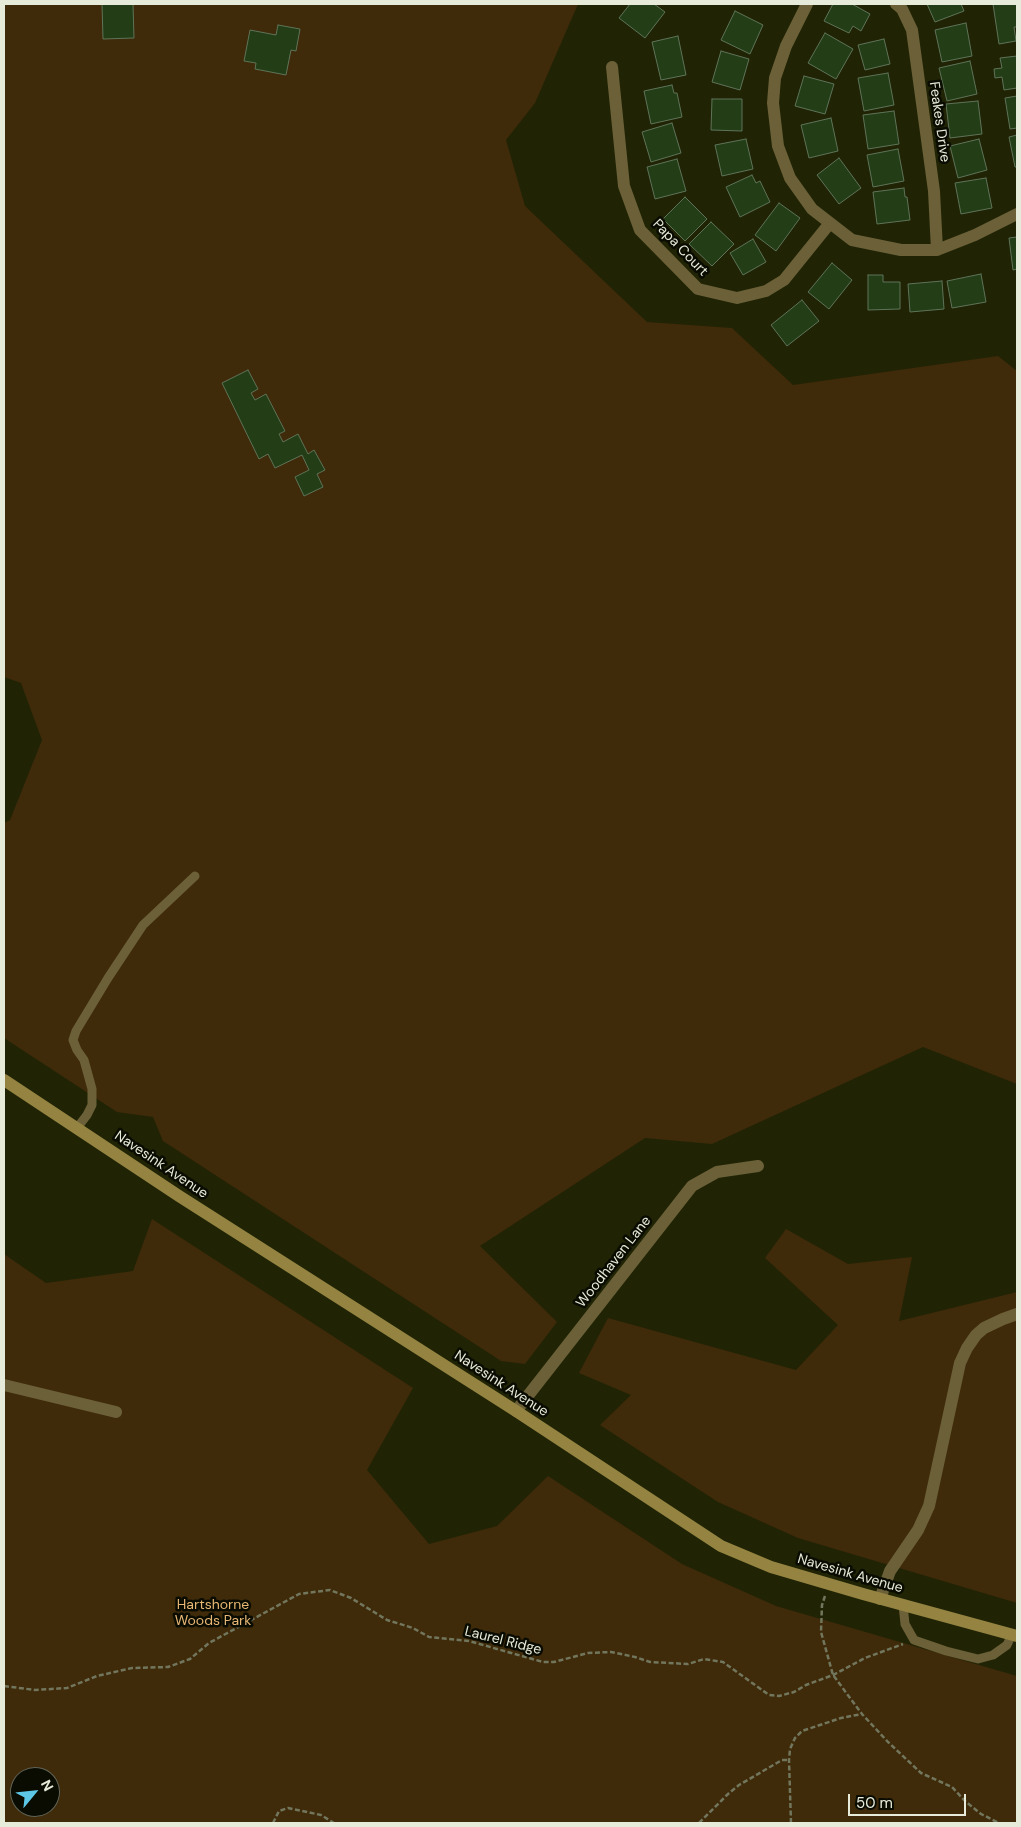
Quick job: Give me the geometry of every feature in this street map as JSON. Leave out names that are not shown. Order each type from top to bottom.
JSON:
[{"type":"main road","name":"Navesink Avenue","points":[[4,1080],[179,1196],[516,1411],[721,1546],[771,1567],[1014,1635]]},
{"type":"street","points":[[807,4],[786,46],[775,78],[773,103],[778,146],[790,178],[812,209],[852,240],[901,250],[937,250],[975,236],[1017,214]]},
{"type":"street","name":"Feakes Drive","points":[[896,4],[902,9],[912,30],[934,191],[937,250]]},
{"type":"street","name":"Papa Court","points":[[612,67],[624,186],[640,230],[698,288],[736,298],[766,292],[784,280],[830,223]]},
{"type":"street","name":"Woodhaven Lane","points":[[516,1411],[692,1186],[717,1172],[758,1166]]},
{"type":"street","points":[[880,1599],[890,1571],[918,1530],[929,1506],[960,1363],[967,1348],[976,1335],[984,1328],[1017,1314]]},
{"type":"street","points":[[4,1385],[116,1412]]},
{"type":"lane","points":[[77,1128],[92,1105],[92,1089],[84,1060],[76,1050],[73,1040],[76,1031],[143,925],[194,876]]},
{"type":"lane","points":[[903,1605],[905,1624],[914,1640],[946,1651],[978,1659],[993,1654],[1007,1645],[1014,1635]]},
{"type":"path","points":[[828,1584],[822,1605],[821,1632],[834,1674],[862,1714],[888,1742],[922,1773],[952,1787],[981,1814],[999,1823]]},
{"type":"path","name":"Laurel Ridge","points":[[4,1686],[35,1690],[67,1688],[97,1676],[132,1668],[168,1667],[190,1659],[210,1643],[299,1594],[330,1590],[352,1598],[387,1620],[413,1628],[429,1636],[469,1641],[543,1662],[554,1662],[588,1653],[611,1652],[650,1662],[688,1664],[704,1659],[723,1662],[769,1694],[779,1696],[787,1695],[834,1674]]},
{"type":"path","points":[[834,1674],[865,1658],[914,1640]]},
{"type":"path","points":[[791,1823],[789,1760],[790,1749],[795,1738],[802,1731],[841,1718],[862,1714]]},
{"type":"path","points":[[700,1823],[739,1785],[782,1760],[789,1760]]},
{"type":"path","points":[[273,1823],[279,1811],[288,1808],[321,1815],[334,1823]]},
{"type":"green space","points":[[4,4],[578,4],[535,103],[506,140],[525,206],[647,322],[732,328],[793,385],[998,356],[1017,371],[1017,1084],[923,1047],[712,1144],[645,1138],[480,1246],[557,1322],[525,1364],[501,1361],[163,1141],[153,1117],[117,1112],[4,1038],[4,823],[10,820],[42,740],[21,683],[4,677]]},
{"type":"green space","name":"Hartshorne Woods Park","points":[[152,1219],[413,1388],[367,1470],[429,1544],[497,1526],[548,1476],[682,1564],[776,1606],[1017,1676],[1017,1823],[4,1823],[4,1254],[46,1283],[133,1271]]},
{"type":"green space","points":[[786,1229],[848,1264],[912,1257],[899,1321],[1017,1292],[1017,1603],[798,1538],[718,1502],[600,1425],[631,1395],[579,1373],[608,1318],[796,1370],[838,1325],[765,1258]]},
{"type":"building","points":[[102,4],[133,4],[134,38],[103,39]]},
{"type":"building","points":[[630,4],[654,4],[665,12],[645,38],[619,18]]},
{"type":"building","points":[[833,4],[852,4],[870,14],[861,31],[853,26],[849,33],[824,21]]},
{"type":"building","points":[[927,4],[961,4],[964,11],[935,22]]},
{"type":"building","points":[[993,4],[1017,4],[1017,27],[1014,27],[1016,41],[999,44]]},
{"type":"building","points":[[735,11],[763,25],[750,54],[721,40]]},
{"type":"building","points":[[966,23],[972,56],[942,62],[935,30]]},
{"type":"building","points":[[278,25],[300,29],[296,51],[291,50],[286,75],[255,69],[256,63],[244,61],[250,30],[276,35]]},
{"type":"building","points":[[825,33],[853,49],[836,79],[808,63]]},
{"type":"building","points":[[678,36],[686,75],[661,80],[652,42]]},
{"type":"building","points":[[884,39],[890,64],[865,70],[858,45]]},
{"type":"building","points":[[721,51],[749,59],[740,90],[712,82]]},
{"type":"building","points":[[1017,56],[1017,88],[1004,90],[1002,77],[995,78],[994,69],[1002,68],[1000,58]]},
{"type":"building","points":[[970,61],[977,94],[947,101],[939,68]]},
{"type":"building","points":[[888,73],[894,105],[864,111],[858,78]]},
{"type":"building","points":[[804,76],[834,84],[825,114],[795,106]]},
{"type":"building","points":[[672,85],[674,93],[677,93],[682,117],[651,124],[644,91]]},
{"type":"building","points":[[1017,96],[1017,128],[1010,129],[1005,98]]},
{"type":"building","points":[[712,99],[742,99],[742,131],[711,130]]},
{"type":"building","points":[[978,101],[982,134],[950,138],[946,104]]},
{"type":"building","points":[[894,111],[899,144],[868,149],[863,115]]},
{"type":"building","points":[[831,118],[838,151],[809,158],[801,125]]},
{"type":"building","points":[[672,123],[681,153],[651,162],[642,132]]},
{"type":"building","points":[[1017,135],[1017,167],[1015,167],[1009,137]]},
{"type":"building","points":[[746,139],[753,169],[722,176],[715,145]]},
{"type":"building","points":[[979,139],[987,170],[958,178],[950,146]]},
{"type":"building","points":[[898,149],[904,181],[873,187],[867,155]]},
{"type":"building","points":[[839,158],[861,188],[839,204],[817,175]]},
{"type":"building","points":[[677,159],[686,191],[655,199],[647,167]]},
{"type":"building","points":[[752,175],[756,183],[760,181],[770,202],[740,217],[726,187]]},
{"type":"building","points":[[986,178],[992,208],[961,214],[955,183]]},
{"type":"building","points":[[904,188],[910,220],[877,224],[873,192]]},
{"type":"building","points":[[685,197],[707,219],[685,241],[663,219]]},
{"type":"building","points":[[779,203],[800,218],[776,251],[755,235]]},
{"type":"building","points":[[711,222],[734,244],[712,266],[689,244]]},
{"type":"building","points":[[1017,237],[1017,269],[1013,270],[1009,238]]},
{"type":"building","points":[[753,239],[766,262],[743,275],[730,253]]},
{"type":"building","points":[[832,263],[852,280],[829,309],[808,292]]},
{"type":"building","points":[[981,274],[986,302],[952,308],[947,281]]},
{"type":"building","points":[[868,275],[883,275],[883,282],[900,282],[900,309],[868,310]]},
{"type":"building","points":[[942,281],[944,309],[910,312],[908,284]]},
{"type":"building","points":[[802,300],[819,321],[787,346],[771,325]]},
{"type":"building","points":[[248,370],[258,389],[251,393],[255,400],[266,394],[285,431],[279,434],[283,442],[298,434],[308,454],[314,450],[325,470],[317,474],[323,487],[304,496],[295,477],[309,470],[302,455],[275,468],[268,454],[259,459],[222,383]]}]
